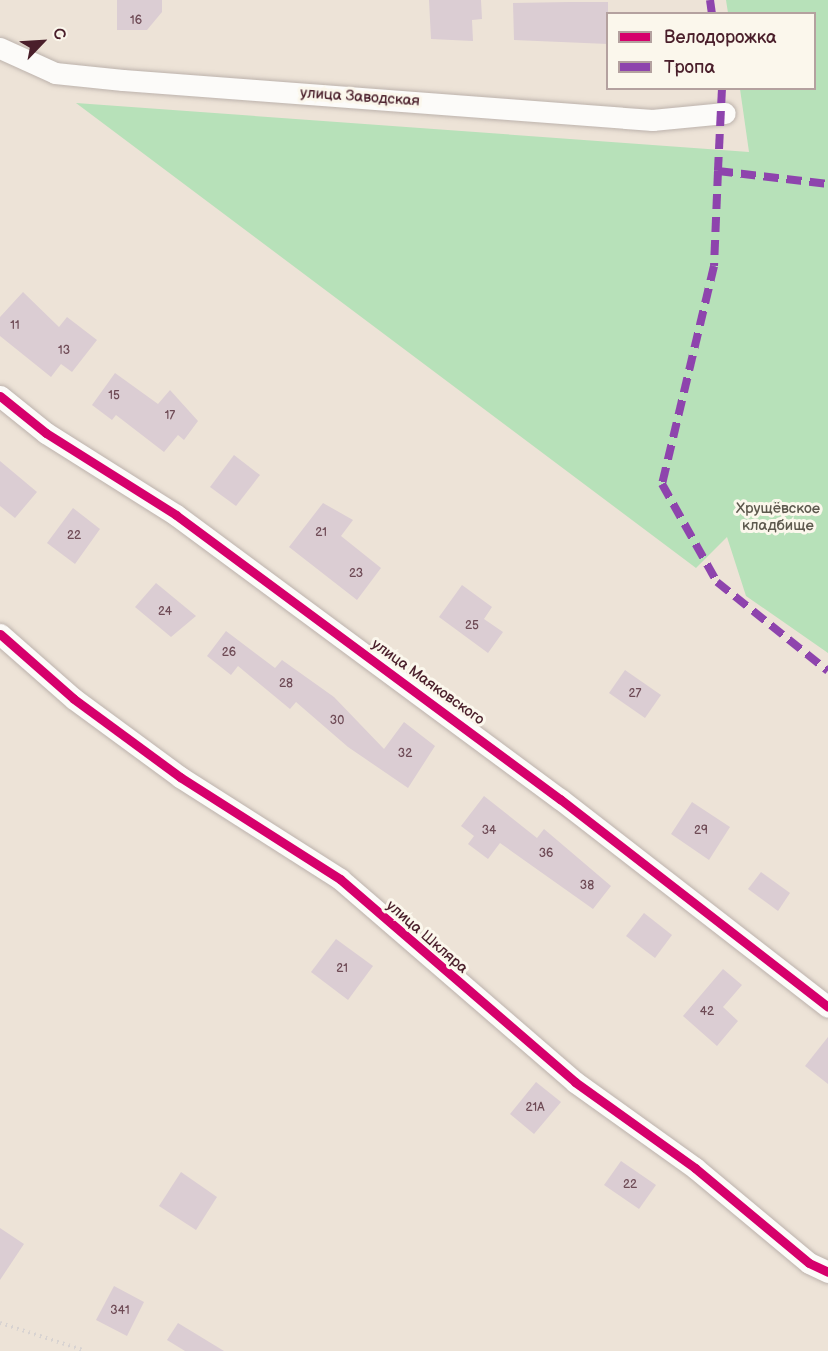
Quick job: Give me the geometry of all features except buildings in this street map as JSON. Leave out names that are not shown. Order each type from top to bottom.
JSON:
[{"type":"street","name":"улица Заводская","points":[[0,48],[55,73],[123,80],[652,120],[725,113]]},
{"type":"street","name":"улица Маяковского","points":[[0,396],[46,433],[195,529],[560,799],[828,1007]]},
{"type":"street","name":"улица Шкляра","points":[[0,634],[74,699],[180,777],[340,879],[575,1082],[694,1168],[793,1251],[828,1272]]},
{"type":"path","points":[[0,1323],[86,1351]]},
{"type":"green space","name":"Хрущёвское кладбище","points":[[726,0],[828,0],[828,653],[746,596],[727,537],[696,568],[76,103],[749,152],[740,90],[816,90],[816,12],[728,12]]},
{"type":"marked path","points":[[710,0],[712,12]]},
{"type":"marked path","points":[[722,90],[718,171],[828,184]]},
{"type":"marked path","points":[[718,171],[714,266],[662,484],[717,582],[828,671]]},
{"type":"cycle path","points":[[0,396],[46,433],[176,515],[560,799],[828,1007]]},
{"type":"cycle path","points":[[0,634],[74,699],[180,777],[340,879],[575,1082],[695,1168],[809,1263],[828,1272]]}]
